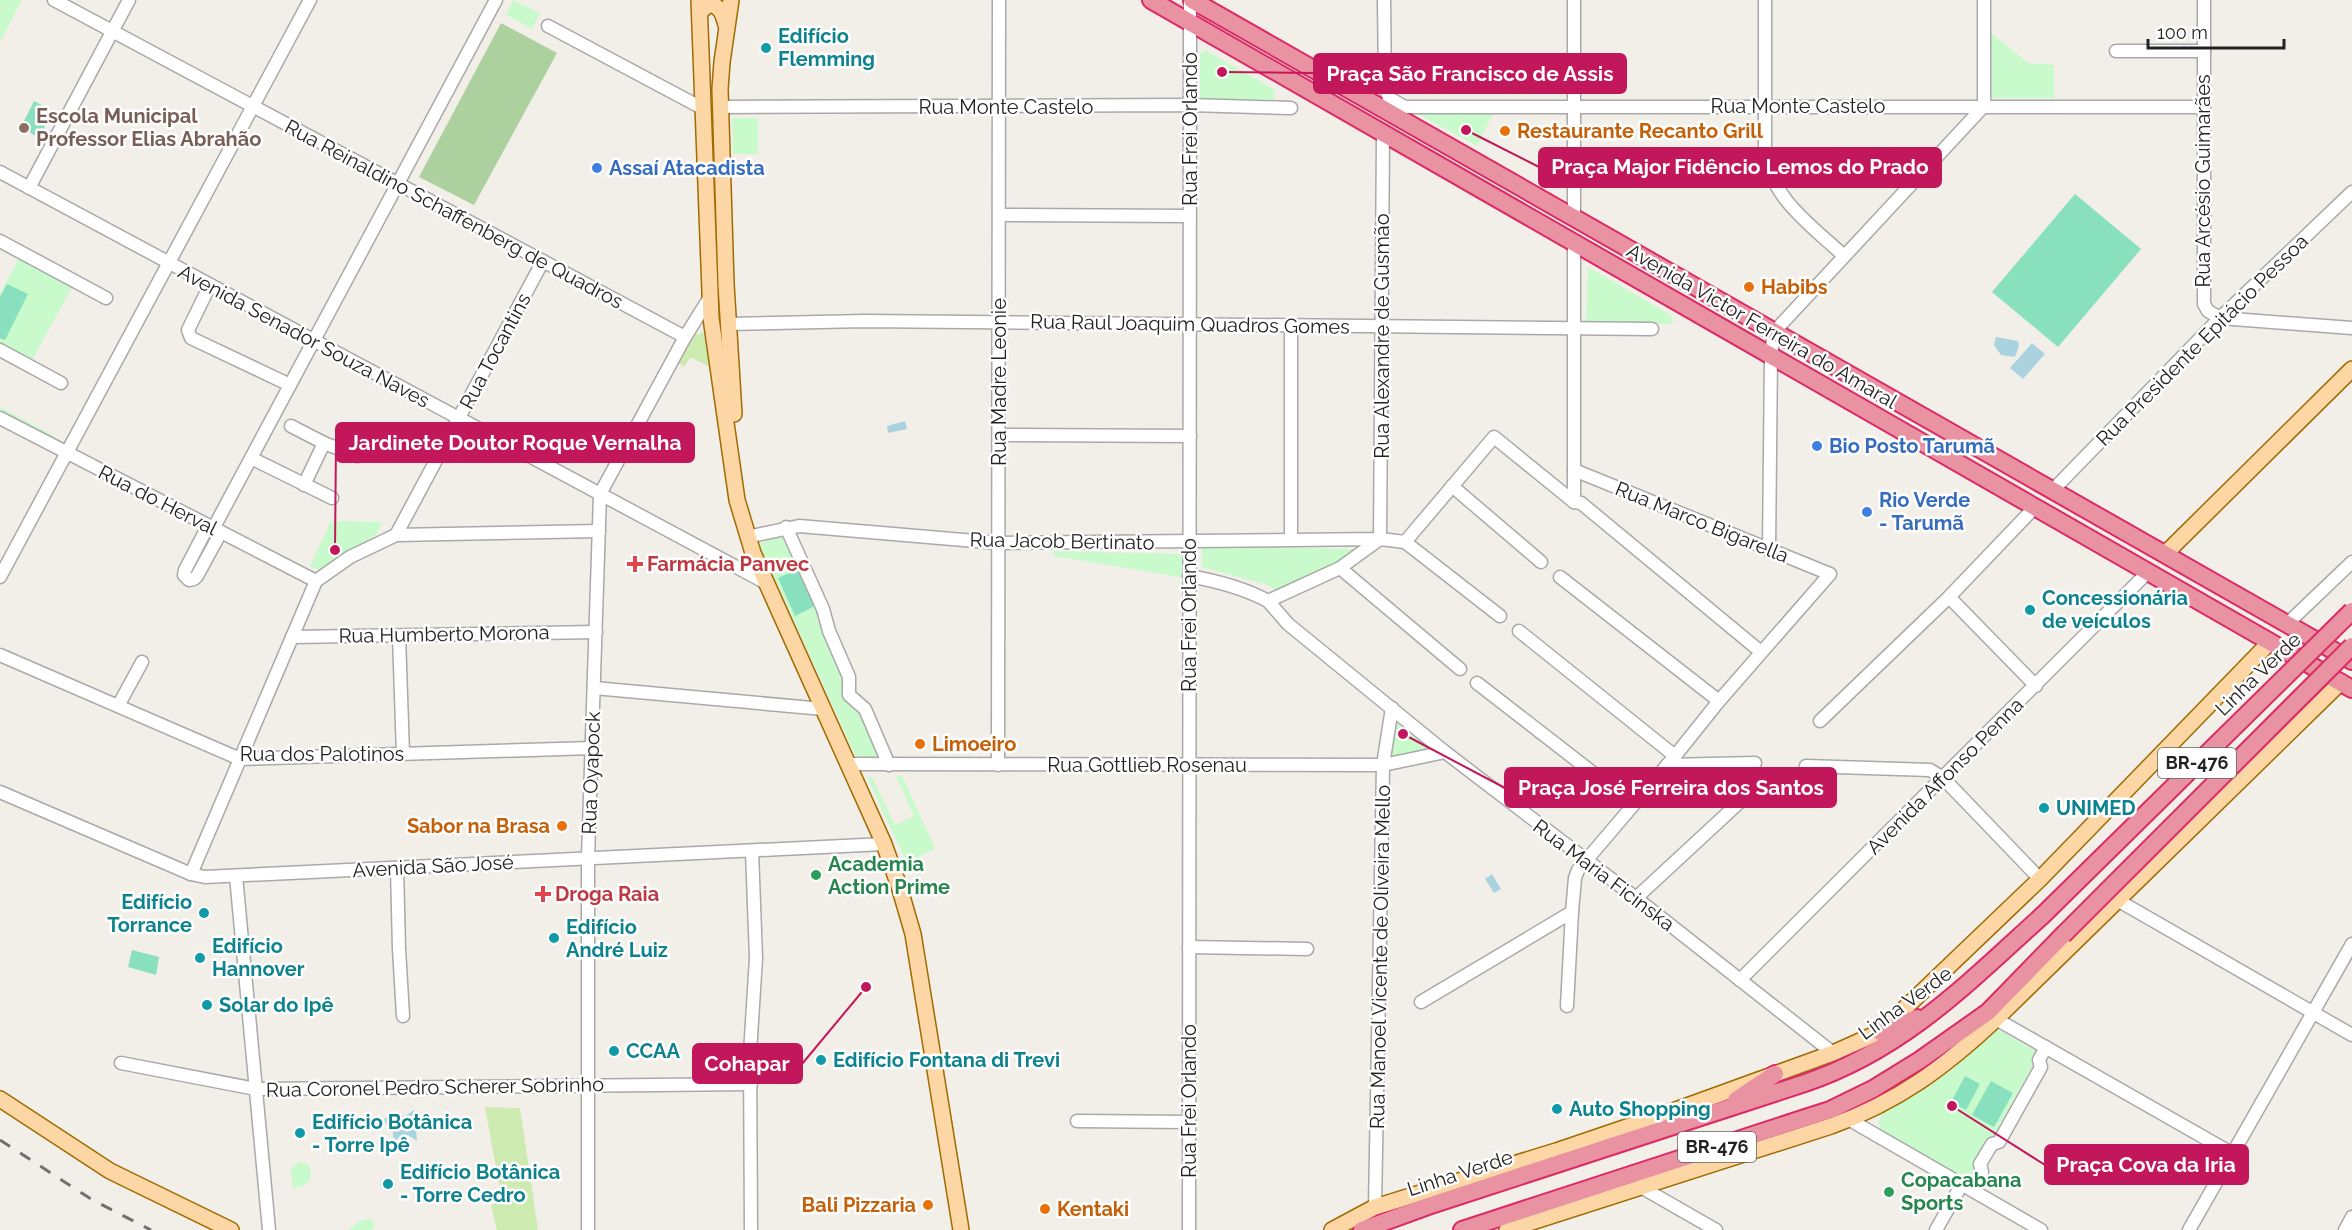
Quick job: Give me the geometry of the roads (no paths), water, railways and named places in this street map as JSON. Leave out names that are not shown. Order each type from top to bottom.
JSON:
[{"type":"highway","name":"Avenida Victor Ferreira do Amaral","points":[[1151,0],[2346,686]]},
{"type":"highway","name":"Avenida Victor Ferreira do Amaral","points":[[1191,0],[2352,661]]},
{"type":"highway","name":"Linha Verde","points":[[1362,1230],[1428,1206],[1827,1076],[1890,1044],[1937,1010],[2043,915],[2352,612]]},
{"type":"highway","name":"BR-476","points":[[1461,1230],[1830,1110],[1898,1075],[1988,1012],[2352,646]]},
{"type":"highway","points":[[1880,1032],[1937,1010]]},
{"type":"highway","points":[[1718,1112],[1775,1074]]},
{"type":"main road","points":[[731,0],[720,76],[720,107],[726,284],[735,424],[732,465]]},
{"type":"main road","points":[[727,27],[723,14],[715,5],[700,6],[710,297],[737,500],[747,537],[884,844],[899,886],[914,942],[961,1230]]},
{"type":"main road","points":[[2165,554],[2352,369]]},
{"type":"main road","name":"Linha Verde","points":[[1332,1230],[1375,1207],[1556,1151],[1833,1053],[1880,1032],[2040,879],[2270,642]]},
{"type":"main road","points":[[1507,1230],[1850,1120],[1888,1102],[1918,1084],[1944,1065],[1996,1019],[2346,686]]},
{"type":"main road","points":[[0,1099],[110,1171],[231,1230]]},
{"type":"street","name":"Rua Reinaldino Schaffenberg de Quadros","points":[[54,0],[685,337]]},
{"type":"street","points":[[29,188],[129,0]]},
{"type":"street","points":[[0,577],[310,0]]},
{"type":"street","points":[[214,529],[496,0]]},
{"type":"street","name":"Rua Madre Leonie","points":[[998,765],[999,0]]},
{"type":"street","name":"Rua Frei Orlando","points":[[1189,1230],[1191,0]]},
{"type":"street","name":"Rua Monte Castelo","points":[[1384,0],[1385,87],[1394,102],[1411,107],[1574,105],[2203,107]]},
{"type":"street","points":[[1574,0],[1574,218]]},
{"type":"street","points":[[1765,0],[1766,163],[1776,187],[1786,201],[1844,256]]},
{"type":"street","points":[[1769,551],[1771,356],[1774,332],[1984,106],[1984,0]]},
{"type":"street","name":"Rua Arcésio Guimarães","points":[[2204,0],[2203,298],[2208,311],[2220,318]]},
{"type":"street","points":[[548,26],[702,108]]},
{"type":"street","points":[[2116,51],[2204,51]]},
{"type":"street","name":"Rua Monte Castelo","points":[[720,107],[1190,105],[1291,108]]},
{"type":"street","name":"Rua Alexandre de Gusmão","points":[[1380,539],[1383,133]]},
{"type":"street","name":"Avenida Senador Souza Naves","points":[[0,172],[768,584]]},
{"type":"street","name":"Rua Presidente Epitácio Pessoa","points":[[2053,490],[2220,318],[2352,192]]},
{"type":"street","points":[[999,215],[1190,216]]},
{"type":"street","points":[[0,241],[105,298]]},
{"type":"street","points":[[1574,243],[1574,502]]},
{"type":"street","name":"Rua Tocantins","points":[[396,535],[543,261]]},
{"type":"street","points":[[210,285],[188,330],[190,338],[290,385]]},
{"type":"street","points":[[685,337],[710,297]]},
{"type":"street","points":[[2220,318],[2352,328]]},
{"type":"street","name":"Rua Raul Joaquim Quadros Gomes","points":[[729,324],[865,321],[1652,329]]},
{"type":"street","points":[[1291,326],[1291,539]]},
{"type":"street","name":"Rua Oyapock","points":[[588,1230],[588,858],[600,494],[685,337]]},
{"type":"street","points":[[0,350],[61,383]]},
{"type":"street","name":"Rua do Herval","points":[[0,418],[316,581]]},
{"type":"street","points":[[291,426],[357,456]]},
{"type":"street","points":[[999,435],[1190,436]]},
{"type":"street","points":[[1500,616],[1405,542],[1494,437],[1574,502],[1581,503],[1761,652],[1578,870],[1575,878],[1566,1006]]},
{"type":"street","points":[[304,485],[324,442]]},
{"type":"street","points":[[251,458],[332,498]]},
{"type":"street","name":"Rua Marco Bigarella","points":[[1574,470],[1830,574],[1761,652]]},
{"type":"street","points":[[1452,486],[1541,562]]},
{"type":"street","points":[[1820,721],[1949,597],[2035,507]]},
{"type":"street","name":"Rua Jacob Bertinato","points":[[747,537],[799,526],[999,543],[1291,539],[1380,539],[1405,542]]},
{"type":"street","points":[[786,527],[823,609],[830,636],[849,678],[849,695],[865,709],[889,765]]},
{"type":"street","points":[[190,874],[316,581],[350,557],[396,535],[599,531]]},
{"type":"street","points":[[1190,576],[1254,594],[1268,601],[1340,568],[1380,539]]},
{"type":"street","name":"Linha Verde","points":[[2287,624],[2352,562]]},
{"type":"street","points":[[1340,568],[1460,669]]},
{"type":"street","name":"Avenida Affonso Penna","points":[[1740,980],[2148,572]]},
{"type":"street","points":[[1560,577],[1719,700]]},
{"type":"street","points":[[1949,597],[2036,686]]},
{"type":"street","name":"Rua Maria Ficinska","points":[[1268,601],[1288,624],[1445,752],[1833,1053]]},
{"type":"street","name":"Rua Humberto Morona","points":[[292,637],[596,632]]},
{"type":"street","points":[[1519,632],[1671,761],[1755,763]]},
{"type":"street","points":[[399,636],[403,754]]},
{"type":"street","name":"Rua dos Palotinos","points":[[0,655],[240,759],[592,748]]},
{"type":"street","points":[[118,706],[142,662]]},
{"type":"street","points":[[1477,683],[1633,804]]},
{"type":"street","points":[[594,688],[823,709]]},
{"type":"street","name":"Rua Manoel Vicente de Oliveira Mello","points":[[1375,1207],[1383,765],[1392,708]]},
{"type":"street","name":"Rua Gottlieb Rosenau","points":[[848,764],[1383,765],[1445,752]]},
{"type":"street","points":[[1806,766],[1930,770],[1943,778],[2040,879]]},
{"type":"street","points":[[1636,898],[1758,785]]},
{"type":"street","name":"Avenida São José","points":[[0,792],[190,874],[205,877],[884,844]]},
{"type":"street","points":[[751,1230],[750,1046],[756,958],[752,851]]},
{"type":"street","points":[[398,868],[403,1016]]},
{"type":"street","points":[[236,876],[269,1230]]},
{"type":"street","points":[[2119,901],[2352,1035]]},
{"type":"street","points":[[1421,1002],[1572,912]]},
{"type":"street","points":[[2190,1230],[2352,944]]},
{"type":"street","points":[[1189,947],[1307,949]]},
{"type":"street","points":[[1996,1019],[2232,1154]]},
{"type":"street","points":[[1936,1230],[1967,1187],[1982,1172],[1980,1164],[1992,1144],[1999,1142],[2041,1067],[2039,1060],[2046,1047]]},
{"type":"street","name":"Rua Coronel Pedro Scherer Sobrinho","points":[[121,1063],[256,1089],[751,1084]]},
{"type":"street","points":[[1077,1120],[1189,1122]]},
{"type":"street","points":[[1850,1120],[2041,1230]]},
{"type":"street","points":[[1641,1187],[1716,1230]]},
{"type":"street","points":[[2345,1230],[2352,1217]]},
{"type":"water","points":[[1996,337],[2018,341],[2019,346],[2015,357],[2001,355],[1994,345]]},
{"type":"water","points":[[2032,343],[2045,354],[2023,379],[2010,368]]},
{"type":"water","points":[[905,421],[907,429],[888,433],[887,426]]},
{"type":"water","points":[[1492,874],[1501,889],[1494,893],[1485,879]]},
{"type":"water","points":[[414,1110],[417,1141],[408,1135],[397,1140],[393,1137],[393,1127],[386,1125],[384,1119],[391,1114],[405,1116]]},
{"type":"railway","points":[[0,1140],[91,1199],[151,1230]]},
{"type":"place","name":"Edifício Flemming","points":[[766,48]]},
{"type":"place","name":"Praça São Francisco de Assis","points":[[1222,72]]},
{"type":"place","name":"Escola Municipal Professor Elias Abrahão","points":[[24,128]]},
{"type":"place","name":"Praça Major Fidêncio Lemos do Prado","points":[[1466,130]]},
{"type":"place","name":"Restaurante Recanto Grill","points":[[1505,131]]},
{"type":"place","name":"Assaí Atacadista","points":[[597,168]]},
{"type":"place","name":"Habibs","points":[[1749,287]]},
{"type":"place","name":"Bio Posto Tarumã","points":[[1817,446]]},
{"type":"place","name":"Rio Verde - Tarumã","points":[[1867,512]]},
{"type":"place","name":"Jardinete Doutor Roque Vernalha","points":[[335,550]]},
{"type":"place","name":"Farmácia Panvec","points":[[635,564]]},
{"type":"place","name":"Concessionária de veículos","points":[[2030,610]]},
{"type":"place","name":"Praça José Ferreira dos Santos","points":[[1403,734]]},
{"type":"place","name":"Limoeiro","points":[[920,744]]},
{"type":"place","name":"UNIMED","points":[[2044,808]]},
{"type":"place","name":"Sabor na Brasa","points":[[562,826]]},
{"type":"place","name":"Academia Action Prime","points":[[816,875]]},
{"type":"place","name":"Droga Raia","points":[[543,894]]},
{"type":"place","name":"Edifício Torrance","points":[[204,913]]},
{"type":"place","name":"Edifício André Luiz","points":[[554,938]]},
{"type":"place","name":"Edifício Hannover","points":[[200,958]]},
{"type":"place","name":"Cohapar","points":[[866,987]]},
{"type":"place","name":"Solar do Ipê","points":[[207,1005]]},
{"type":"place","name":"CCAA","points":[[614,1051]]},
{"type":"place","name":"Edifício Fontana di Trevi","points":[[821,1060]]},
{"type":"place","name":"Praça Cova da Iria","points":[[1952,1106]]},
{"type":"place","name":"Auto Shopping","points":[[1557,1109]]},
{"type":"place","name":"Edifício Botânica - Torre Ipê","points":[[300,1133]]},
{"type":"place","name":"Edifício Botânica - Torre Cedro","points":[[388,1184]]},
{"type":"place","name":"Copacabana Sports","points":[[1889,1192]]},
{"type":"place","name":"Bali Pizzaria","points":[[928,1205]]},
{"type":"place","name":"Kentaki","points":[[1045,1209]]}]
